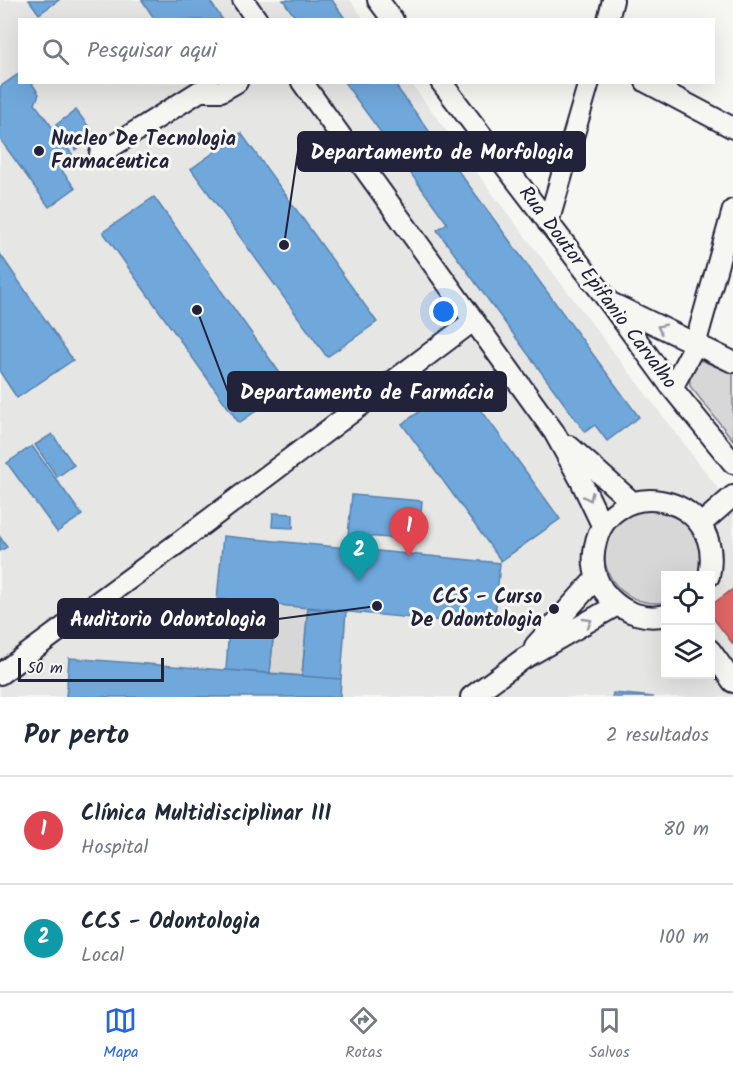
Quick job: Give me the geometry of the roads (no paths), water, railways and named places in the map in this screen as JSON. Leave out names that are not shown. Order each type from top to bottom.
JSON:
[{"type":"street","points":[[243,0],[256,18]]},
{"type":"street","points":[[378,0],[392,18]]},
{"type":"street","points":[[608,18],[613,0]]},
{"type":"street","points":[[100,154],[200,91],[220,91],[233,84]]},
{"type":"street","points":[[303,84],[554,432],[602,525]]},
{"type":"street","name":"Rua Doutor Epifanio Carvalho","points":[[443,84],[672,388],[733,463]]},
{"type":"street","points":[[548,223],[588,84]]},
{"type":"street","points":[[650,84],[733,128]]},
{"type":"street","points":[[672,388],[695,345],[733,210]]},
{"type":"street","points":[[609,302],[733,362]]},
{"type":"street","points":[[0,674],[473,321]]},
{"type":"street","points":[[554,432],[589,466],[632,502]]},
{"type":"street","points":[[701,524],[733,496]]},
{"type":"street","points":[[661,617],[637,615],[617,605],[604,593],[596,578],[593,561],[595,542],[602,525],[615,512],[632,502],[651,499],[671,502],[688,511],[701,524],[709,540],[710,571]]},
{"type":"street","points":[[523,659],[596,578]]},
{"type":"street","points":[[471,697],[523,659],[617,605]]},
{"type":"street","points":[[715,657],[733,682]]},
{"type":"place","name":"Nucleo De Tecnologia Farmaceutica","points":[[39,151]]},
{"type":"place","name":"Departamento de Morfologia","points":[[284,245]]},
{"type":"place","name":"Departamento de Farmácia","points":[[197,310]]},
{"type":"place","name":"Clínica Multidisciplinar III","points":[[409,557]]},
{"type":"place","name":"CCS - Odontologia","points":[[359,581]]},
{"type":"place","name":"Auditorio Odontologia","points":[[377,606]]},
{"type":"place","name":"CCS - Curso De Odontologia","points":[[554,609]]}]
